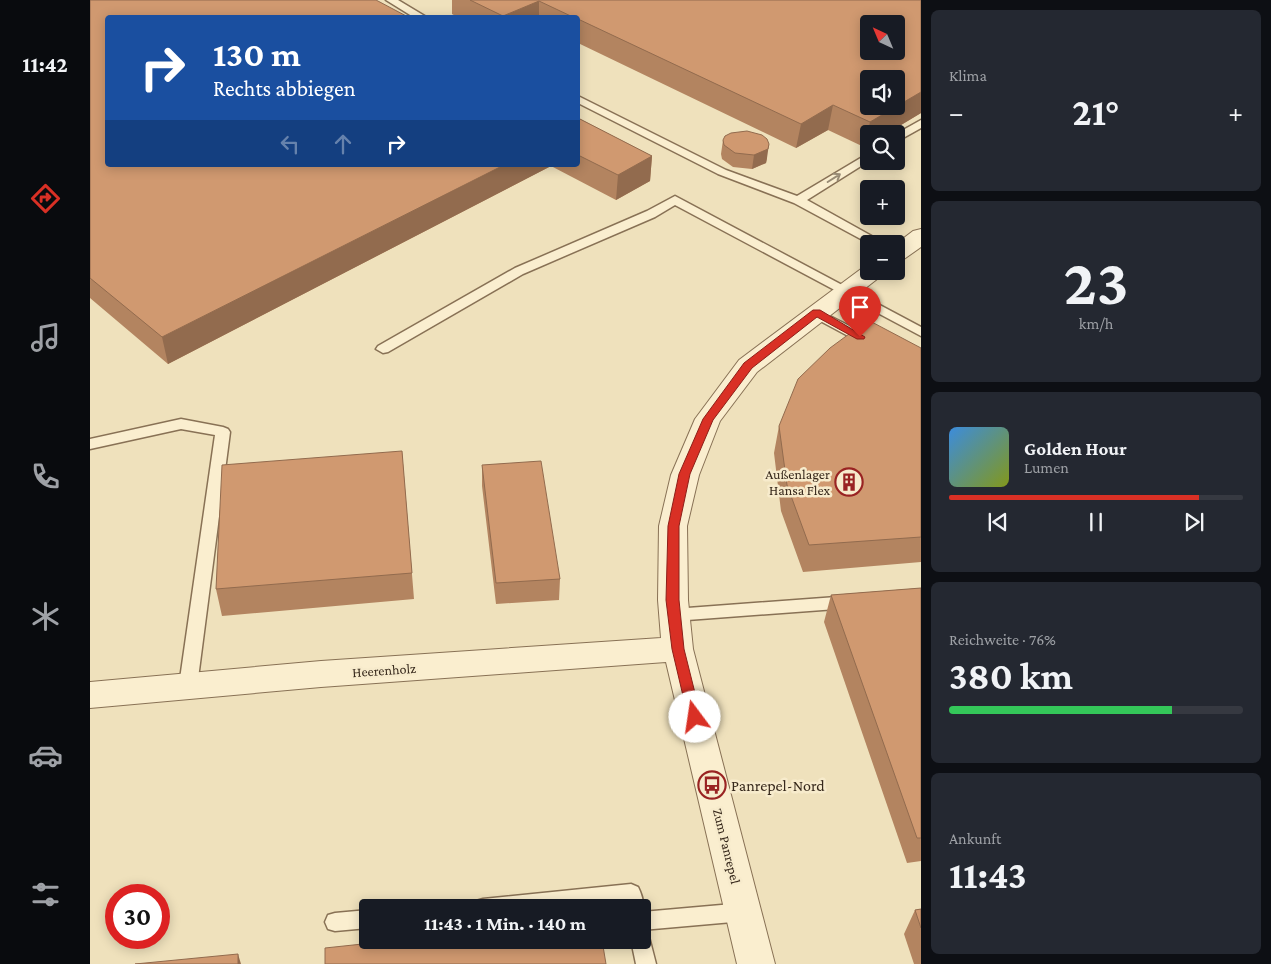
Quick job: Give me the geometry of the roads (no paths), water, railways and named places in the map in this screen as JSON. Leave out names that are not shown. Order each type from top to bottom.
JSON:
[{"type":"street","points":[[905,248],[921,236]]},
{"type":"street","name":"Zum Panrepel","points":[[756,964],[678,649],[672,600],[674,526],[685,474],[708,419],[748,366],[861,280]]},
{"type":"street","name":"Heerenholz","points":[[90,695],[321,674],[678,649]]},
{"type":"lane","points":[[391,0],[418,15]]},
{"type":"lane","points":[[580,100],[722,172],[798,200],[863,235]]},
{"type":"lane","points":[[905,134],[921,124]]},
{"type":"lane","points":[[798,200],[860,162]]},
{"type":"lane","points":[[382,349],[519,271],[651,214],[675,200],[921,332]]},
{"type":"lane","points":[[816,313],[879,346]]},
{"type":"lane","points":[[90,444],[181,424],[223,432],[188,686]]},
{"type":"lane","points":[[674,615],[864,601]]},
{"type":"lane","points":[[572,899],[631,893],[632,899]]},
{"type":"lane","points":[[651,920],[671,917],[744,912]]},
{"type":"lane","points":[[336,922],[359,920]]},
{"type":"lane","points":[[643,949],[646,964]]},
{"type":"place","name":"Außenlager Hansa Flex","points":[[849,482]]},
{"type":"place","name":"Panrepel-Nord","points":[[712,785]]}]
